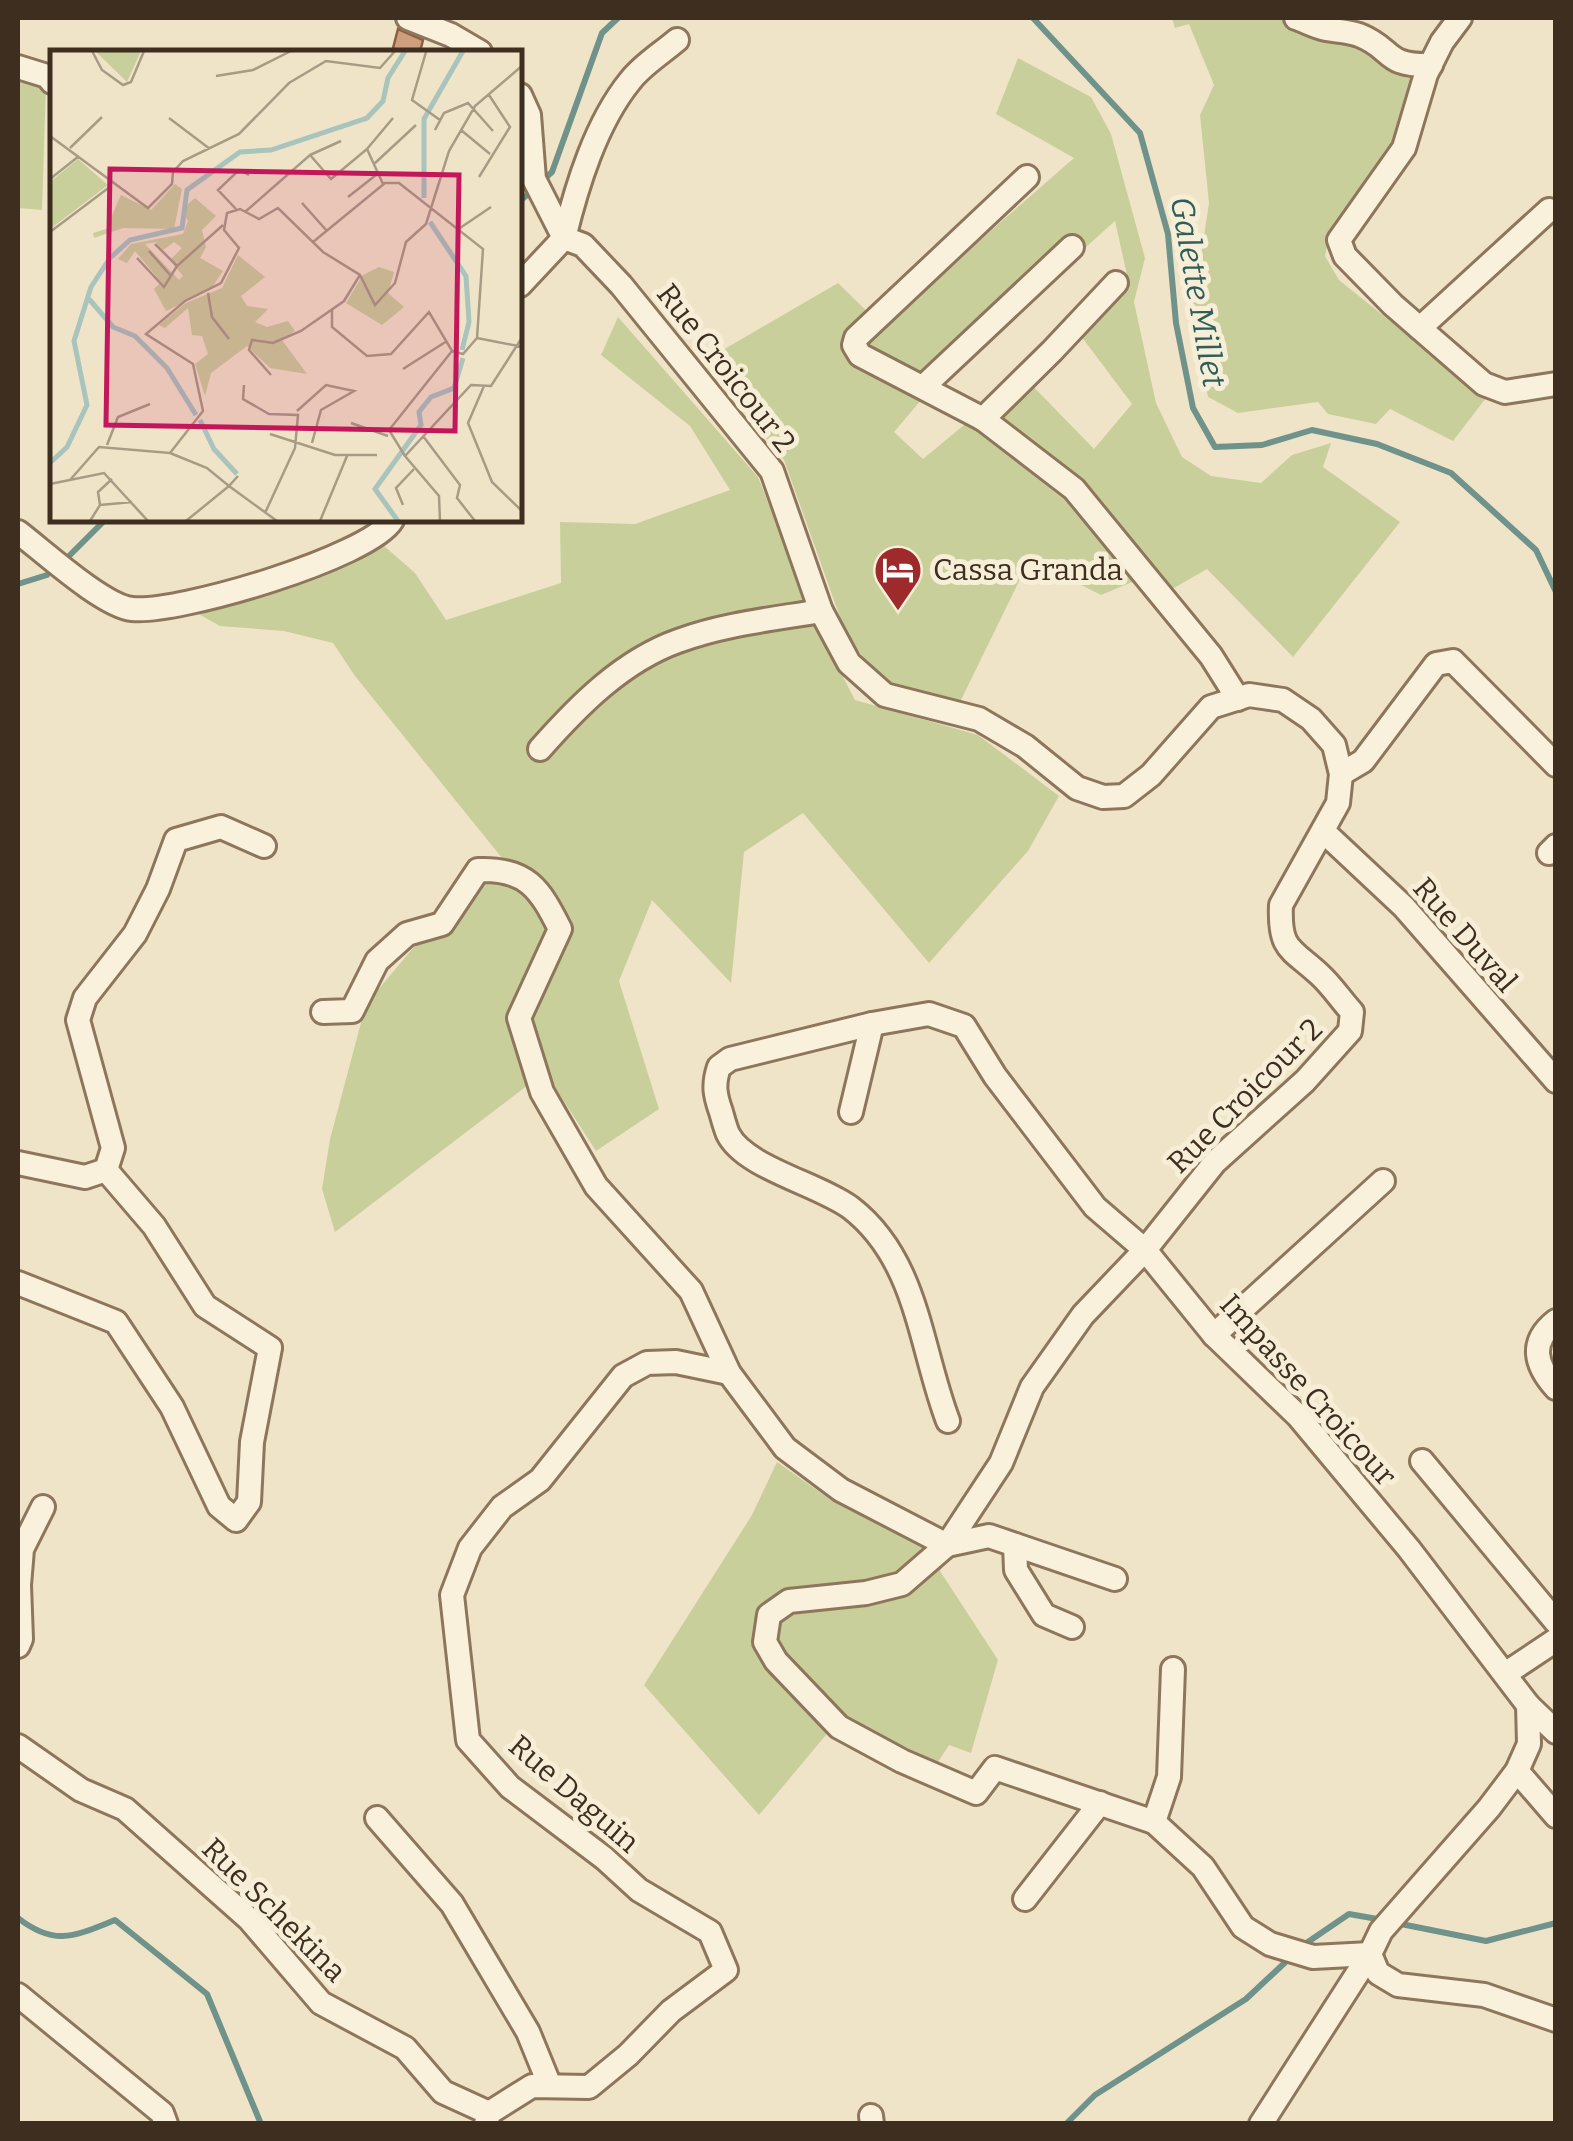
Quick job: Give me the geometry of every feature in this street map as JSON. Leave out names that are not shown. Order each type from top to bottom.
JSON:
[{"type":"street","points":[[408,18],[451,34],[477,50]]},
{"type":"street","points":[[1296,18],[1358,34],[1405,65],[1431,64]]},
{"type":"street","points":[[1460,18],[1431,64],[1404,148],[1339,240],[1345,256],[1484,384],[1505,392],[1556,384]]},
{"type":"street","points":[[522,283],[564,238],[604,124],[630,80],[677,40]]},
{"type":"street","points":[[18,67],[50,80]]},
{"type":"street","points":[[522,100],[528,115],[534,179],[564,238]]},
{"type":"street","points":[[1028,177],[856,338],[855,350],[860,356],[982,419],[1074,489],[1211,656],[1238,698],[1250,695],[1283,700],[1312,719],[1334,745],[1341,774],[1363,761],[1436,664],[1452,661],[1556,765]]},
{"type":"street","points":[[1420,328],[1549,210]]},
{"type":"street","name":"Rue Croicour 2","points":[[564,238],[583,245],[621,285],[772,471],[821,611],[849,662],[885,695],[979,719],[1024,746],[1077,788],[1103,797],[1124,796],[1151,775],[1211,707],[1238,698]]},
{"type":"street","points":[[923,388],[1072,247]]},
{"type":"street","points":[[982,419],[1029,376],[1116,283]]},
{"type":"street","points":[[18,532],[96,593],[130,610],[217,596],[278,577],[351,550],[386,530],[391,522]]},
{"type":"street","points":[[540,749],[577,708],[604,686],[674,642],[706,632],[821,611]]},
{"type":"street","name":"Rue Croicour 2","points":[[1145,1250],[1215,1162],[1305,1080],[1350,1032],[1352,1012],[1321,976],[1286,948],[1280,921],[1281,905],[1338,803],[1341,774]]},
{"type":"street","points":[[106,1170],[113,1148],[78,1020],[84,998],[135,934],[158,889],[176,840],[222,827],[264,846]]},
{"type":"street","name":"Rue Duval","points":[[1324,832],[1404,908],[1556,1082]]},
{"type":"street","points":[[322,1012],[352,1011],[377,960],[406,934],[442,924],[478,870],[504,869],[541,891],[560,929],[519,1018],[542,1092],[596,1186],[691,1292],[728,1373],[785,1448],[840,1490],[947,1545],[989,1536],[1115,1579]]},
{"type":"street","name":"Impasse Croicour","points":[[948,1421],[915,1302],[886,1246],[853,1210],[826,1192],[746,1154],[728,1136],[714,1091],[719,1067],[730,1059],[929,1014],[964,1026],[995,1076],[1096,1207],[1145,1250],[1214,1335],[1298,1416],[1409,1549],[1528,1704],[1556,1732]]},
{"type":"street","points":[[851,1112],[872,1024]]},
{"type":"street","points":[[18,1163],[84,1177],[106,1170]]},
{"type":"street","points":[[18,1283],[116,1322],[172,1407],[219,1506],[236,1520],[249,1502],[252,1442],[270,1348],[204,1306],[154,1226],[106,1170]]},
{"type":"street","points":[[1214,1335],[1383,1182]]},
{"type":"street","points":[[1145,1250],[1082,1315],[1032,1387],[1000,1464],[947,1545],[902,1584],[866,1593],[789,1600],[769,1615],[765,1642],[776,1660],[839,1727],[902,1760],[976,1792],[995,1768],[1154,1822],[1202,1867],[1243,1928],[1270,1944],[1313,1957],[1370,1954]]},
{"type":"street","points":[[1556,1321],[1538,1343],[1536,1358],[1543,1374],[1556,1388]]},
{"type":"street","name":"Rue Daguin","points":[[487,2118],[532,2086],[589,2087],[671,2012],[726,1970],[710,1932],[640,1890],[510,1787],[468,1740],[452,1596],[470,1548],[502,1507],[540,1480],[623,1376],[647,1363],[676,1362],[728,1373]]},
{"type":"street","points":[[1422,1461],[1556,1622]]},
{"type":"street","points":[[18,1646],[22,1550],[42,1507]]},
{"type":"street","points":[[1016,1545],[1016,1570],[1044,1616],[1072,1628]]},
{"type":"street","points":[[1505,1674],[1556,1640]]},
{"type":"street","points":[[1154,1822],[1169,1777],[1174,1669]]},
{"type":"street","points":[[1261,2124],[1382,1931],[1517,1770],[1529,1744],[1528,1704]]},
{"type":"street","name":"Rue Schekina","points":[[18,1746],[81,1790],[125,1809],[249,1919],[320,2002],[405,2048],[444,2092],[487,2118]]},
{"type":"street","points":[[1517,1770],[1556,1816]]},
{"type":"street","points":[[1025,1899],[1100,1803]]},
{"type":"street","points":[[377,1818],[452,1904],[528,2032],[550,2086]]},
{"type":"street","points":[[1370,1954],[1378,1974],[1398,1985],[1484,1995],[1556,2020]]},
{"type":"street","points":[[18,1996],[162,2114],[166,2124]]},
{"type":"green space","points":[[1172,18],[1309,18],[1368,23],[1414,67],[1394,147],[1332,226],[1325,256],[1339,280],[1486,398],[1453,441],[1390,409],[1376,424],[1328,414],[1318,402],[1238,413],[1208,397],[1192,314],[1209,203],[1200,115],[1214,85],[1189,24],[1175,28]]},
{"type":"green space","points":[[1018,58],[1091,97],[1111,134],[1145,258],[1134,302],[1156,403],[1182,457],[1211,476],[1261,483],[1292,455],[1331,443],[1323,467],[1400,522],[1293,657],[1207,569],[1167,592],[1154,573],[1101,595],[1030,559],[959,704],[880,679],[846,634],[784,460],[704,361],[838,283],[882,326],[1074,158],[996,114]],"holes":[[[1115,221],[1130,288],[1081,336],[1132,404],[1094,449],[1023,376],[923,459],[894,432],[939,379]]]},
{"type":"green space","points":[[18,80],[46,83],[42,210],[18,208]]},
{"type":"green space","points":[[618,317],[758,477],[818,629],[855,700],[978,735],[1059,796],[1028,851],[929,963],[803,813],[744,852],[731,983],[652,900],[619,981],[659,1109],[596,1151],[545,1072],[335,1232],[322,1189],[330,1139],[366,1004],[414,947],[453,926],[502,858],[355,676],[333,643],[284,631],[220,626],[188,608],[315,578],[383,545],[415,573],[446,620],[561,583],[560,522],[635,524],[730,490],[690,426],[601,355]]},
{"type":"green space","points":[[777,1462],[831,1500],[947,1561],[940,1571],[998,1660],[971,1753],[949,1745],[938,1762],[841,1717],[759,1815],[644,1685],[752,1515]]},
{"type":"building","points":[[398,29],[423,40],[420,50],[393,50]]},
{"type":"waterway","points":[[543,180],[552,172],[602,33],[618,18]]},
{"type":"waterway","name":"Galette Millet","points":[[1033,18],[1140,133],[1168,234],[1176,323],[1193,408],[1215,447],[1262,445],[1312,430],[1377,444],[1451,473],[1536,550],[1556,592]]},
{"type":"waterway","points":[[522,199],[534,189]]},
{"type":"waterway","points":[[68,557],[103,522]]},
{"type":"waterway","points":[[18,584],[47,575]]},
{"type":"waterway","points":[[1302,1946],[1349,1914],[1383,1920]]},
{"type":"waterway","points":[[18,1918],[54,1936],[88,1931],[115,1920],[207,1994],[261,2124]]},
{"type":"waterway","points":[[1396,1923],[1486,1941],[1556,1923]]},
{"type":"waterway","points":[[1066,2124],[1095,2095],[1246,1999],[1293,1955]]},
{"type":"place","name":"Cassa Granda","points":[[898,612]]}]
